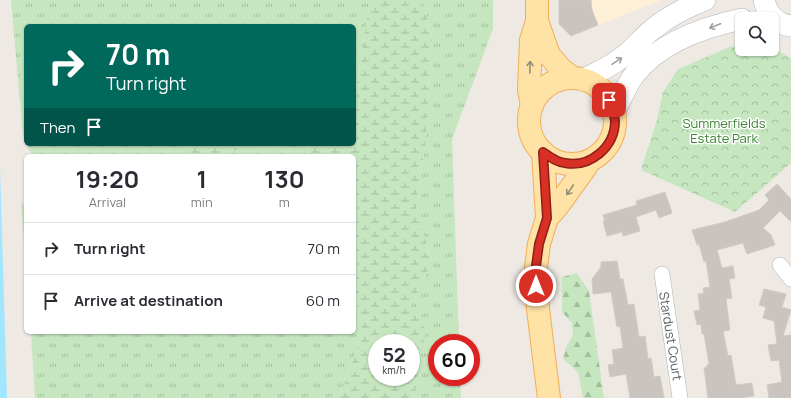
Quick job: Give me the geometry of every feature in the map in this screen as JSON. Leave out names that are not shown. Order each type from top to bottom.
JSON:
[{"type":"main road","points":[[537,10],[549,55],[561,69],[578,79],[594,84],[609,100],[614,111],[615,122],[613,134],[608,145],[600,154],[590,160],[578,164],[566,164],[553,160],[535,143],[530,131],[529,118],[532,106],[537,96],[544,88],[553,83],[563,79],[578,79],[614,64],[626,55],[652,29],[664,21],[705,0]]},
{"type":"main road","points":[[764,0],[766,6],[782,22]]},
{"type":"main road","points":[[532,106],[529,90],[531,40],[537,10]]},
{"type":"main road","points":[[614,111],[635,74],[657,52],[695,34],[723,23],[735,21]]},
{"type":"main road","points":[[543,152],[547,218],[539,244],[536,273],[538,309],[549,398]]},
{"type":"main road","points":[[547,218],[559,206],[590,160]]},
{"type":"street","points":[[780,265],[791,279]]},
{"type":"street","name":"Stardust Court","points":[[662,274],[680,398]]},
{"type":"shaded area","points":[[559,0],[662,0],[571,36],[559,24]]},
{"type":"green space","points":[[11,0],[366,0],[369,6],[356,90],[356,24],[24,24],[24,137]]},
{"type":"green space","points":[[366,0],[423,0],[432,41],[426,139],[416,207],[432,263],[411,306],[426,330],[420,364],[420,334],[368,334],[368,386],[416,386],[414,398],[339,398],[363,334],[356,301],[356,154],[312,154],[306,146],[356,146],[356,90],[369,6]]},
{"type":"green space","points":[[423,0],[493,0],[493,29],[452,139],[459,334],[428,334],[428,386],[460,386],[461,398],[414,398],[416,386],[420,386],[420,334],[413,334],[411,306],[432,263],[416,207],[426,139],[432,41]]},
{"type":"green space","name":"Summerfields Estate Park","points":[[735,46],[735,56],[779,56],[779,52],[791,58],[791,163],[735,212],[641,170],[657,120],[663,92],[678,69]]},
{"type":"green space","points":[[28,146],[181,146],[184,154],[31,154]]},
{"type":"green space","points":[[181,146],[281,146],[231,151],[219,154],[184,154]]},
{"type":"green space","points":[[281,146],[306,146],[312,154],[219,154],[231,151]]},
{"type":"green space","points":[[24,203],[24,243],[21,205]]},
{"type":"green space","points":[[577,273],[589,291],[604,398],[583,398],[578,372],[563,359],[566,348],[573,335],[572,323],[562,312],[562,277]]},
{"type":"green space","points":[[356,301],[363,334],[339,398],[35,398],[31,334],[356,334]]},
{"type":"water","points":[[0,167],[7,398],[0,398]]},
{"type":"building","points":[[559,0],[591,0],[592,10],[598,25],[571,36],[559,24]]},
{"type":"building","points":[[777,184],[791,199],[791,222],[780,211],[763,228],[771,235],[775,245],[747,254],[743,243],[717,250],[722,268],[733,266],[735,278],[729,279],[732,298],[726,299],[730,330],[723,331],[728,356],[731,355],[736,385],[752,383],[754,396],[739,398],[708,398],[704,368],[709,364],[704,334],[702,334],[701,324],[697,325],[694,311],[700,310],[698,294],[704,293],[703,288],[710,287],[706,261],[704,262],[699,244],[697,245],[692,230],[725,222],[759,210],[769,200],[765,195]]},
{"type":"building","points":[[665,192],[672,213],[659,218],[656,210],[636,217],[640,231],[623,236],[622,232],[607,236],[603,215],[637,205],[636,201]]},
{"type":"building","points":[[617,261],[620,279],[623,279],[628,305],[634,304],[639,337],[645,336],[648,359],[651,358],[654,377],[660,376],[664,398],[630,398],[626,374],[610,377],[608,365],[614,364],[612,350],[623,348],[620,326],[617,327],[611,292],[593,294],[592,279],[601,267],[601,262]]},
{"type":"building","points":[[764,289],[786,294],[782,307],[791,310],[783,336],[791,335],[791,398],[769,398],[767,385],[782,382],[779,360],[771,361],[768,345],[777,344],[774,321],[763,318],[766,307],[759,305]]},
{"type":"route","points":[[536,286],[536,266],[539,244],[547,218],[543,152],[553,160],[566,164],[578,164],[590,160],[600,154],[608,145],[613,134],[615,122],[614,111],[609,100]]}]
